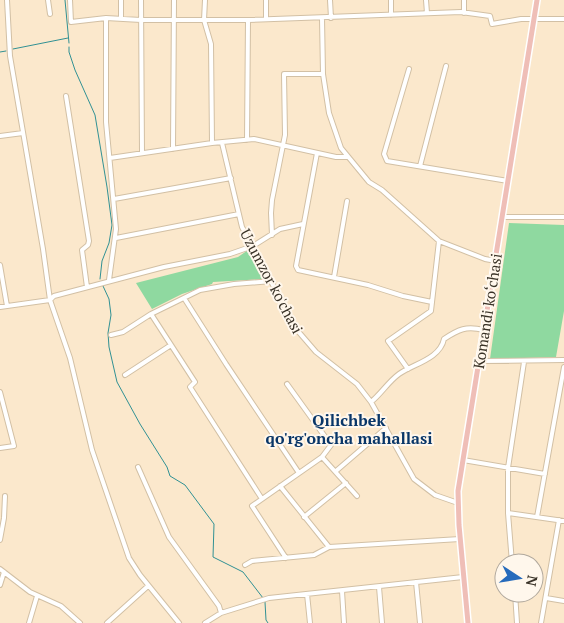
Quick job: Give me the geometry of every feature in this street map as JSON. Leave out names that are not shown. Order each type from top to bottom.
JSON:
[{"type":"main road","name":"Komandi ko‘chasi","points":[[468,623],[458,503],[463,460],[537,0]]},
{"type":"street","points":[[7,0],[10,56],[50,300],[70,358],[92,450],[129,558],[148,586],[179,623]]},
{"type":"street","points":[[48,0],[50,14]]},
{"type":"street","points":[[70,0],[71,22],[106,18],[141,20],[248,20],[461,12],[490,16],[492,24],[535,18],[564,19]]},
{"type":"street","points":[[121,0],[121,19]]},
{"type":"street","points":[[141,0],[142,153]]},
{"type":"street","points":[[172,149],[174,0]]},
{"type":"street","points":[[205,0],[204,20],[211,44],[212,143]]},
{"type":"street","points":[[266,0],[266,19]]},
{"type":"street","points":[[330,0],[331,18]]},
{"type":"street","points":[[391,0],[391,15]]},
{"type":"street","points":[[426,0],[427,13]]},
{"type":"street","points":[[464,0],[464,13]]},
{"type":"street","points":[[106,18],[106,122],[116,238],[112,248],[108,280]]},
{"type":"street","points":[[322,18],[323,74],[329,113],[341,148],[369,182],[382,190],[439,241],[485,259],[496,261]]},
{"type":"street","points":[[247,140],[248,20]]},
{"type":"street","points":[[420,166],[446,66]]},
{"type":"street","points":[[409,69],[384,154],[387,161],[508,181]]},
{"type":"street","points":[[272,235],[272,200],[284,145],[284,74],[323,74]]},
{"type":"street","points":[[66,96],[89,241],[88,245],[82,250],[87,287]]},
{"type":"street","points":[[0,136],[23,133]]},
{"type":"street","points":[[110,158],[212,143],[254,139],[336,157],[348,157]]},
{"type":"street","name":"Uzumzor ko'chasi","points":[[222,142],[242,227],[297,330],[316,352],[357,384],[371,402],[414,479],[435,495],[458,503]]},
{"type":"street","points":[[317,153],[296,266],[298,270],[334,277],[432,302]]},
{"type":"street","points":[[114,199],[231,178]]},
{"type":"street","points":[[334,277],[347,200]]},
{"type":"street","points":[[116,238],[239,214]]},
{"type":"street","points":[[503,217],[564,217]]},
{"type":"street","points":[[0,307],[50,300],[54,296],[108,280],[230,254],[253,246],[280,229],[303,224]]},
{"type":"street","points":[[408,369],[388,341],[431,310],[439,241]]},
{"type":"street","points":[[0,265],[7,306]]},
{"type":"street","points":[[111,335],[123,332],[150,314],[200,290],[234,284],[272,281]]},
{"type":"street","points":[[184,298],[299,473]]},
{"type":"street","points":[[150,314],[195,382],[190,387],[262,499]]},
{"type":"street","points":[[371,402],[398,375],[428,359],[443,345],[444,339],[456,331],[471,327],[484,330]]},
{"type":"street","points":[[125,375],[171,345]]},
{"type":"street","points":[[479,361],[524,362],[564,360]]},
{"type":"street","points":[[511,553],[508,513],[508,468],[524,362]]},
{"type":"street","points":[[538,517],[564,367]]},
{"type":"street","points":[[286,558],[252,506],[322,457],[331,445],[287,384]]},
{"type":"street","points":[[0,392],[14,446],[0,448]]},
{"type":"street","points":[[336,471],[386,428]]},
{"type":"street","points":[[322,457],[357,496]]},
{"type":"street","points":[[463,460],[546,474]]},
{"type":"street","points":[[138,467],[169,537],[219,606],[221,614]]},
{"type":"street","points":[[304,517],[346,483]]},
{"type":"street","points":[[280,486],[328,548]]},
{"type":"street","points":[[0,540],[5,496]]},
{"type":"street","points":[[508,513],[564,521]]},
{"type":"street","points":[[541,623],[559,520]]},
{"type":"street","points":[[245,565],[252,561],[314,555],[328,548],[460,539]]},
{"type":"street","points":[[0,569],[37,596],[61,606],[80,623]]},
{"type":"street","points":[[0,585],[4,572]]},
{"type":"street","points":[[206,623],[221,614],[269,598],[463,577]]},
{"type":"street","points":[[416,582],[420,623]]},
{"type":"street","points":[[107,623],[148,586]]},
{"type":"street","points":[[379,587],[382,623]]},
{"type":"street","points":[[342,591],[344,623]]},
{"type":"street","points":[[307,594],[310,623]]},
{"type":"street","points":[[29,623],[37,596]]},
{"type":"street","points":[[546,598],[564,601]]},
{"type":"street","points":[[516,603],[517,623]]},
{"type":"green space","points":[[509,223],[564,225],[564,311],[556,357],[490,359]]},
{"type":"green space","points":[[251,248],[267,279],[213,282],[212,284],[182,294],[152,309],[136,283],[238,257]]},
{"type":"waterway","points":[[65,0],[69,43]]},
{"type":"waterway","points":[[13,49],[68,38]]},
{"type":"waterway","points":[[69,47],[75,70],[95,115],[107,187],[112,225],[109,243],[102,261],[100,279]]},
{"type":"waterway","points":[[0,52],[6,51]]},
{"type":"waterway","points":[[103,286],[109,299],[111,315],[108,333],[109,347],[117,382],[167,467],[170,476],[185,485],[214,524],[213,557],[243,572],[263,598]]},
{"type":"waterway","points":[[265,602],[266,620],[268,623]]},
{"type":"district","name":"Qilichbek qo'rg'oncha mahallasi","points":[[349,429]]}]
